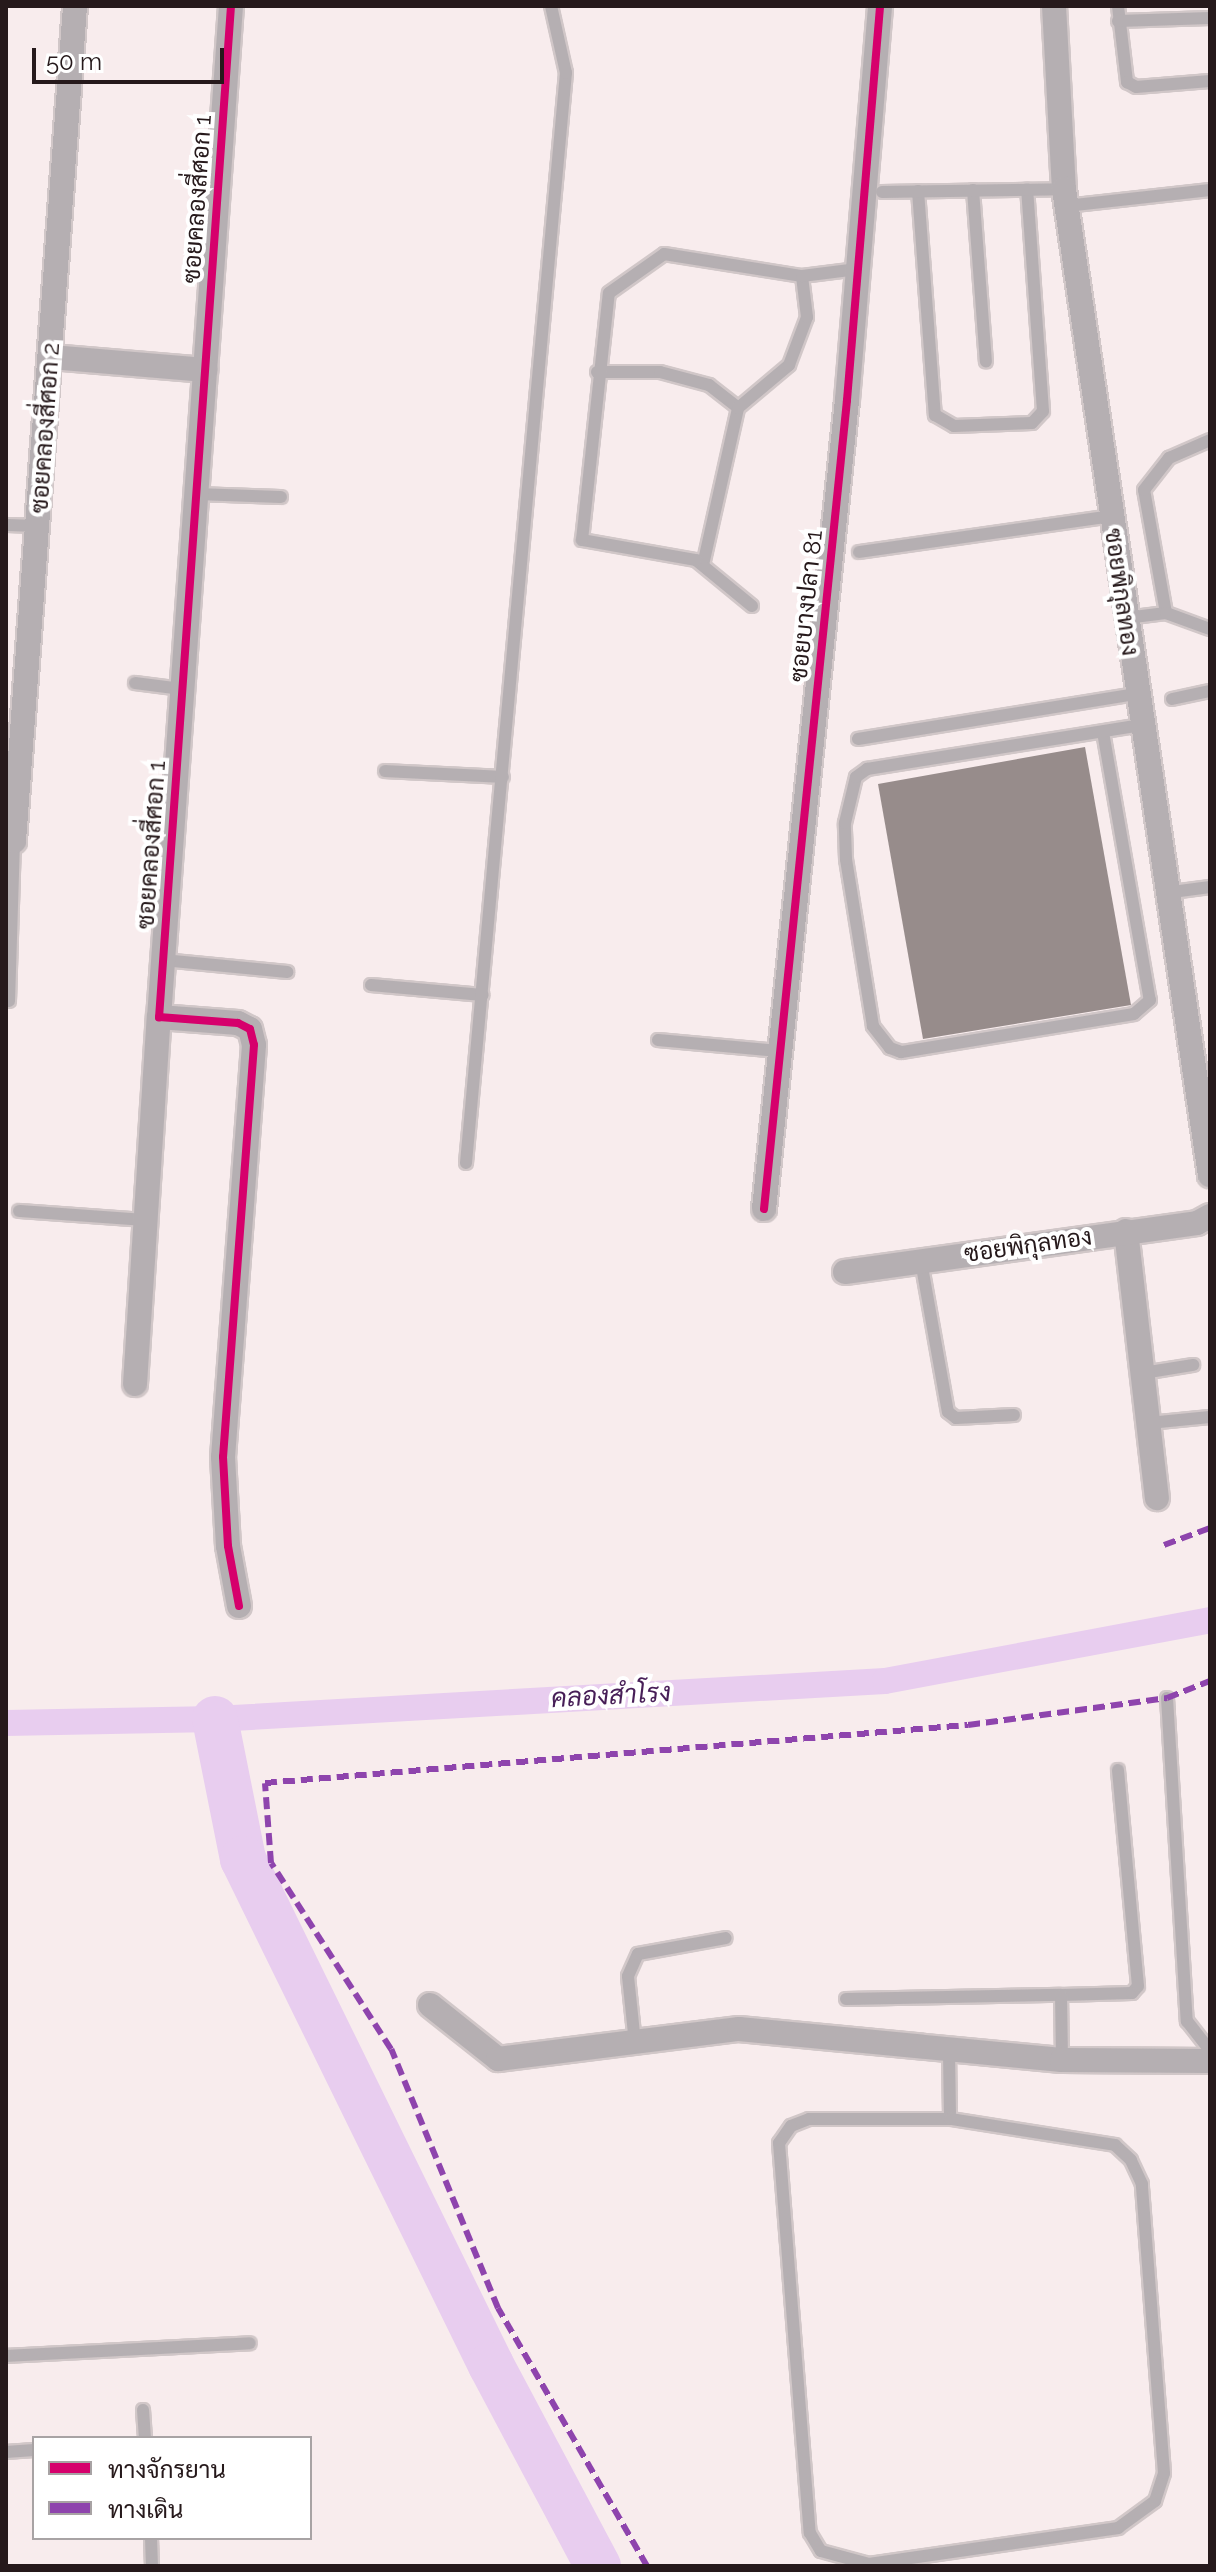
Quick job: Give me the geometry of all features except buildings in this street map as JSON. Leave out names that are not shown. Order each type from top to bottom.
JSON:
[{"type":"street","name":"ซอยคลองสี่ศอก 2","points":[[10,840],[38,526],[75,6]]},
{"type":"street","name":"ซอยคลองสี่ศอก 1","points":[[135,1384],[231,6]]},
{"type":"street","name":"ซอยบางปลา 81","points":[[764,1209],[858,269],[880,6]]},
{"type":"street","name":"ซอยพิกุลทอง","points":[[1054,6],[1065,197],[1126,618],[1142,708],[1165,893],[1210,1175]]},
{"type":"street","points":[[51,357],[205,370]]},
{"type":"street","points":[[159,1017],[238,1023],[250,1029],[254,1045],[223,1457],[228,1546],[239,1606]]},
{"type":"street","name":"ซอยพิกุลทอง","points":[[845,1272],[1197,1223],[1210,1216]]},
{"type":"street","points":[[1126,1231],[1157,1498]]},
{"type":"street","points":[[430,2005],[498,2059],[763,2030],[949,2052],[1062,2060],[1210,2061]]},
{"type":"lane","points":[[466,1163],[566,73],[551,6]]},
{"type":"lane","points":[[1118,6],[1127,82],[1136,87],[1210,81]]},
{"type":"lane","points":[[1118,21],[1210,18]]},
{"type":"lane","points":[[973,190],[986,362]]},
{"type":"lane","points":[[918,191],[935,415],[954,426],[1032,423],[1043,411],[1027,190]]},
{"type":"lane","points":[[882,192],[1027,190],[1065,197],[1210,190]]},
{"type":"lane","points":[[752,606],[703,565],[582,540],[597,372],[609,293],[664,254],[802,276],[858,269]]},
{"type":"lane","points":[[703,565],[738,408],[789,365],[807,317],[802,276]]},
{"type":"lane","points":[[597,372],[660,372],[709,385],[738,408]]},
{"type":"lane","points":[[1166,613],[1144,490],[1169,458],[1210,440]]},
{"type":"lane","points":[[196,494],[281,497]]},
{"type":"lane","points":[[859,552],[1111,516]]},
{"type":"lane","points":[[6,525],[38,526]]},
{"type":"lane","points":[[1126,618],[1166,613],[1210,629]]},
{"type":"lane","points":[[135,683],[182,689]]},
{"type":"lane","points":[[1172,699],[1210,691]]},
{"type":"lane","points":[[1103,732],[1150,1000],[1134,1014],[901,1052],[890,1048],[873,1026],[846,859],[845,823],[856,777],[867,769],[1103,732],[1142,708]]},
{"type":"lane","points":[[858,739],[1142,708]]},
{"type":"lane","points":[[385,771],[503,777]]},
{"type":"lane","points":[[9,1001],[10,840]]},
{"type":"lane","points":[[1165,893],[1210,887]]},
{"type":"lane","points":[[163,960],[287,972]]},
{"type":"lane","points":[[371,985],[483,995]]},
{"type":"lane","points":[[658,1040],[779,1051]]},
{"type":"lane","points":[[19,1211],[146,1220]]},
{"type":"lane","points":[[921,1261],[948,1412],[956,1418],[1014,1415]]},
{"type":"lane","points":[[1143,1373],[1193,1365]]},
{"type":"lane","points":[[1149,1423],[1210,1417]]},
{"type":"lane","points":[[1167,1698],[1187,2021],[1210,2050]]},
{"type":"lane","points":[[846,1999],[1132,1993],[1138,1986],[1118,1770]]},
{"type":"lane","points":[[635,2043],[630,1963],[638,1954],[726,1938]]},
{"type":"lane","points":[[1061,1995],[1062,2060]]},
{"type":"lane","points":[[949,2052],[950,2119]]},
{"type":"lane","points":[[809,2119],[950,2119],[1115,2145],[1131,2160],[1142,2184],[1164,2473],[1155,2501],[1118,2528],[869,2564],[821,2551],[810,2533],[779,2143],[791,2126],[809,2119]]},
{"type":"lane","points":[[6,2356],[250,2343]]},
{"type":"lane","points":[[143,2410],[145,2436]]},
{"type":"lane","points":[[6,2452],[32,2450]]},
{"type":"lane","points":[[151,2540],[152,2566]]},
{"type":"waterway","name":"คลองสำโรง","points":[[6,1723],[215,1719],[885,1681],[1210,1620]]},
{"type":"waterway","points":[[215,1719],[243,1859],[491,2365],[598,2566]]},
{"type":"marked path","points":[[1164,1545],[1210,1528]]},
{"type":"marked path","points":[[647,2566],[498,2308],[391,2049],[271,1863],[265,1783],[968,1725],[1167,1698],[1210,1681]]},
{"type":"cycle path","points":[[231,6],[159,1017],[238,1023],[250,1029],[254,1045],[223,1457],[228,1546],[239,1606]]},
{"type":"cycle path","points":[[764,1209],[847,400],[880,6]]}]
